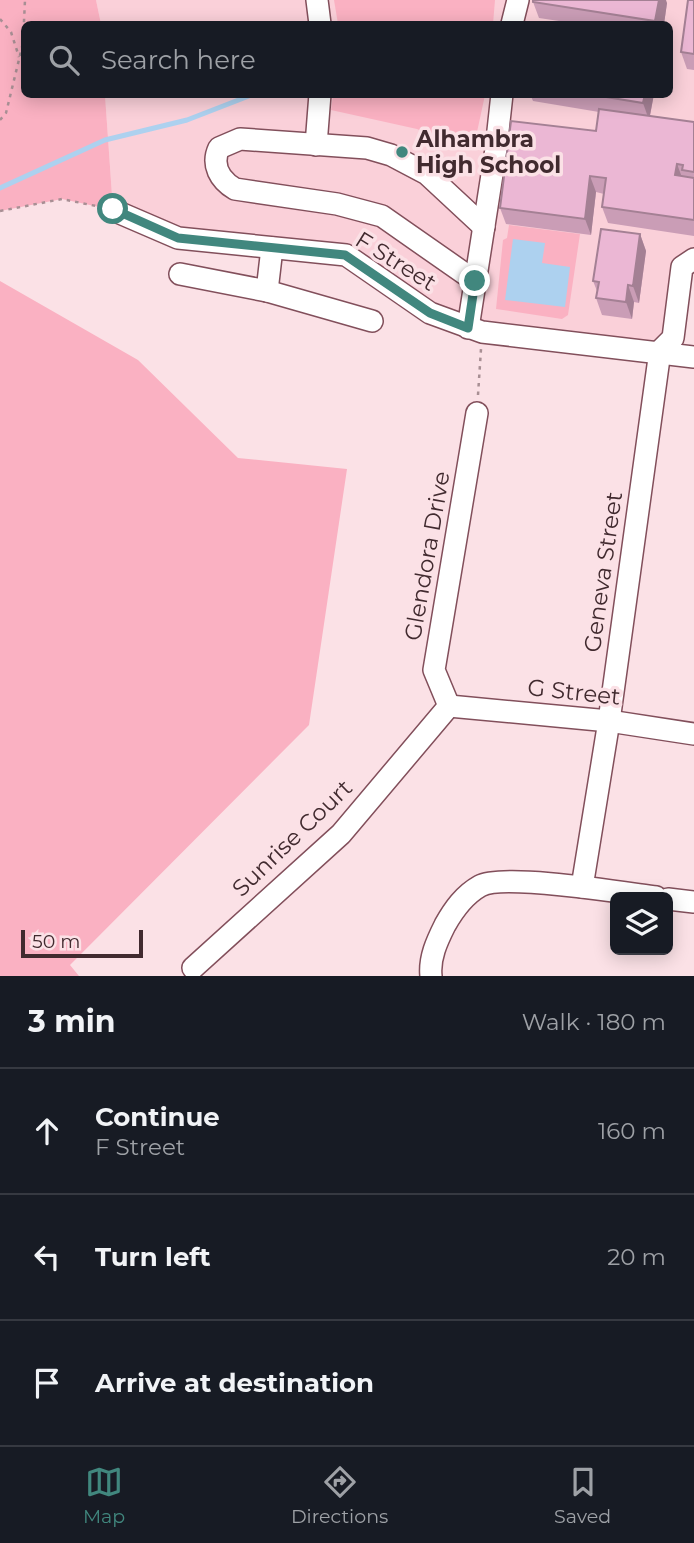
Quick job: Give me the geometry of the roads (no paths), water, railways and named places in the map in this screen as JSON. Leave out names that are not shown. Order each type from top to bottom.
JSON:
[{"type":"street","points":[[317,0],[320,21]]},
{"type":"street","points":[[513,21],[517,0]]},
{"type":"street","points":[[316,145],[320,98]]},
{"type":"street","points":[[475,330],[475,281],[501,98]]},
{"type":"street","points":[[475,281],[382,216],[337,204],[235,189],[224,182],[216,165],[219,148],[240,139],[367,148],[391,155],[427,174],[484,227]]},
{"type":"street","name":"F Street","points":[[113,209],[178,238],[345,255],[430,313],[475,330],[694,357]]},
{"type":"street","points":[[267,291],[272,247]]},
{"type":"street","name":"Geneva Street","points":[[582,887],[609,721],[660,351],[673,338],[688,263]]},
{"type":"street","points":[[180,274],[267,291],[372,321]]},
{"type":"street","name":"Glendora Drive","points":[[449,706],[434,670],[477,413]]},
{"type":"street","name":"G Street","points":[[449,706],[609,721],[694,734]]},
{"type":"street","name":"Sunrise Court","points":[[193,968],[341,834],[449,706]]},
{"type":"street","points":[[431,976],[430,965],[439,937],[456,905],[482,884],[507,882],[619,892]]},
{"type":"street","points":[[673,900],[694,902]]},
{"type":"water","points":[[513,239],[545,243],[542,263],[570,267],[565,307],[505,300]]},
{"type":"waterway","points":[[0,188],[105,140],[187,120],[244,98]]},
{"type":"place","name":"Alhambra High School","points":[[402,152]]}]
